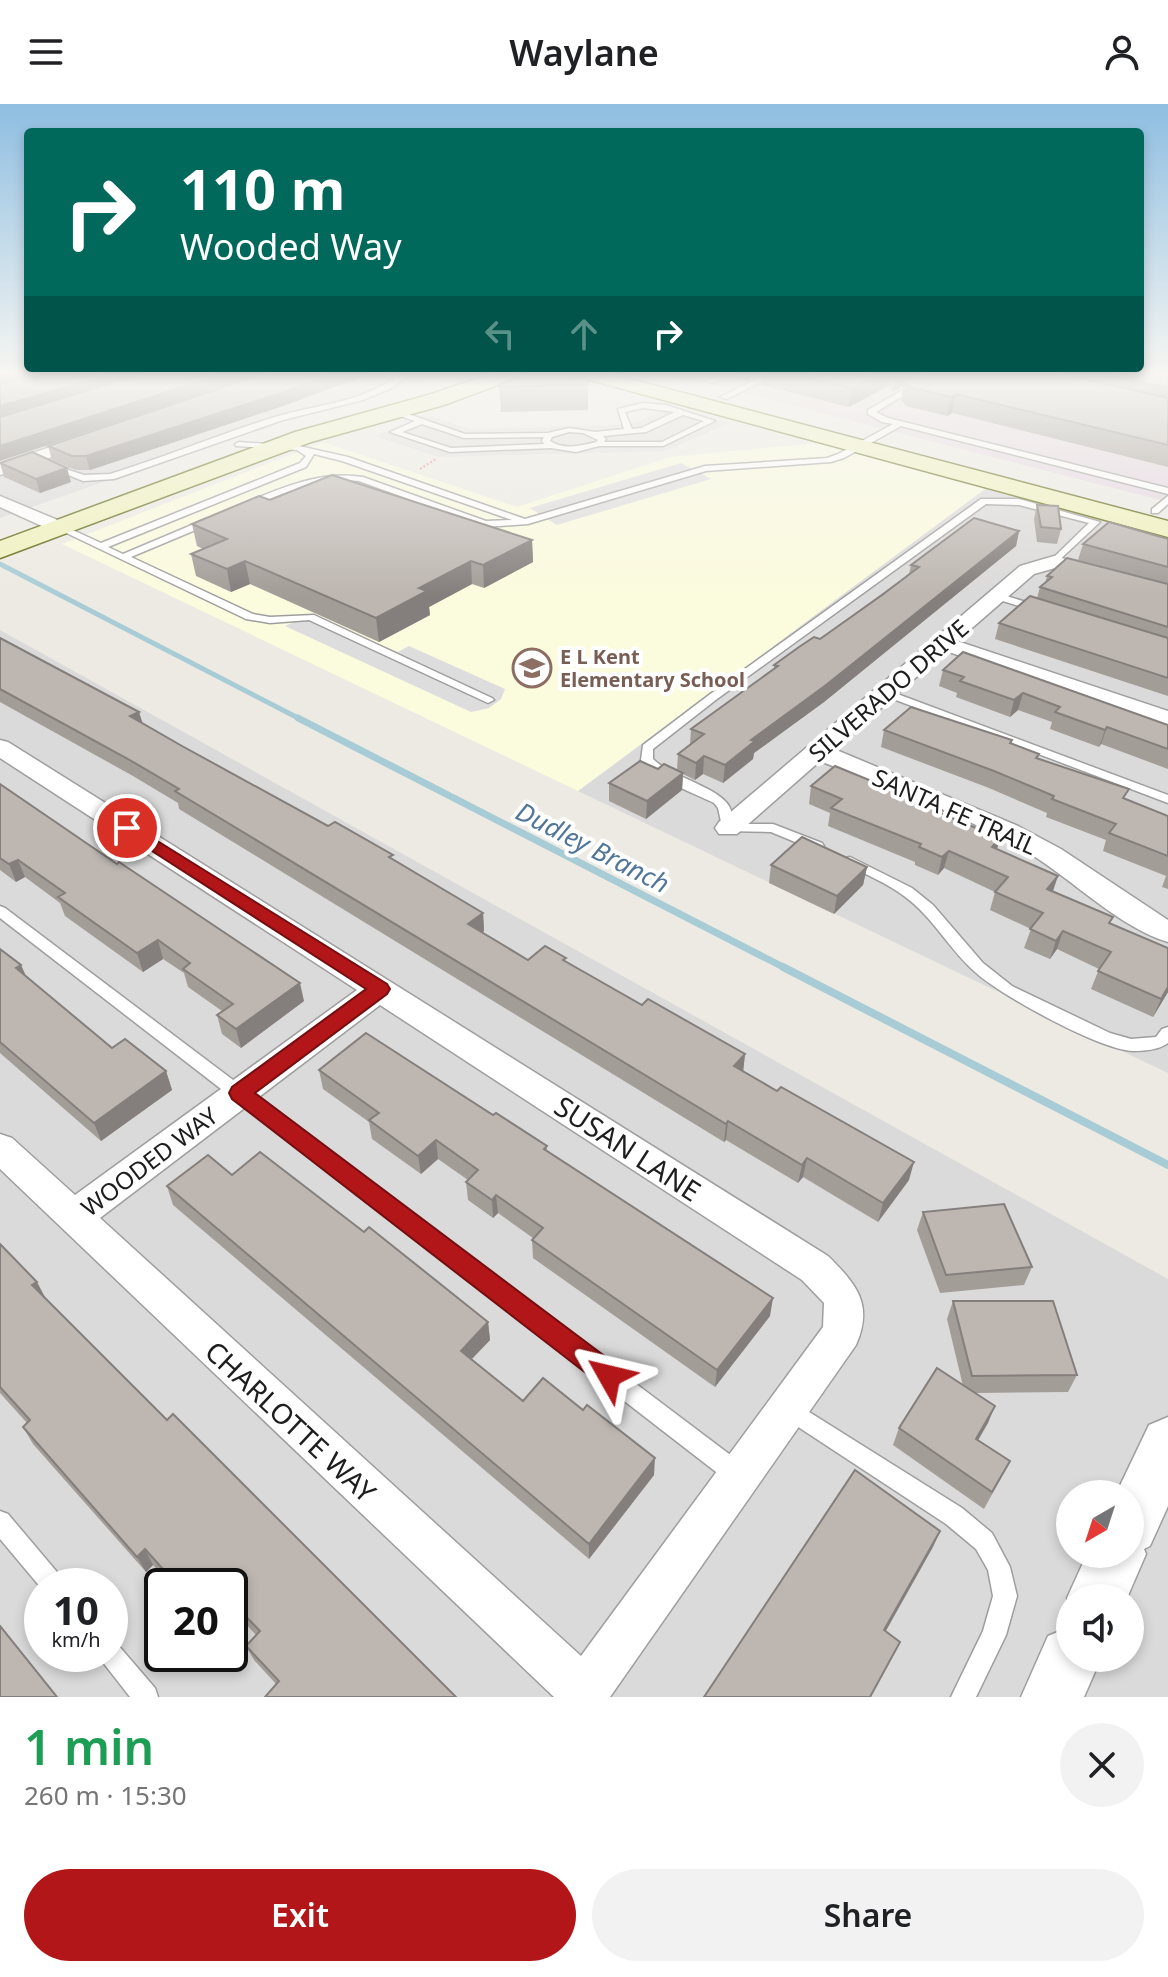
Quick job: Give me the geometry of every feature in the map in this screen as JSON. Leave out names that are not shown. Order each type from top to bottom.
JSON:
[{"type":"main road","points":[[0,550],[31,527],[233,446]]},
{"type":"main road","points":[[887,446],[1165,509]]},
{"type":"main road","points":[[31,527],[288,447]]},
{"type":"street","points":[[0,470],[66,446]]},
{"type":"street","points":[[0,501],[31,527]]},
{"type":"street","points":[[1054,562],[1168,593]]},
{"type":"street","name":"SILVERADO DRIVE","points":[[728,828],[1027,570],[1054,562]]},
{"type":"street","points":[[942,643],[1168,719]]},
{"type":"street","name":"SUSAN LANE","points":[[0,747],[815,1268],[843,1297],[842,1332],[582,1694]]},
{"type":"street","name":"SANTA FE TRAIL","points":[[817,751],[974,815],[1037,846],[1143,919],[1168,932]]},
{"type":"street","name":"WOODED WAY","points":[[72,1218],[380,989]]},
{"type":"street","name":"CHARLOTTE WAY","points":[[0,1148],[582,1694]]},
{"type":"street","points":[[1052,1697],[1064,1672]]},
{"type":"lane","points":[[30,458],[74,476],[111,477],[198,446]]},
{"type":"lane","points":[[277,446],[345,459],[525,522]]},
{"type":"lane","points":[[439,446],[450,450],[542,446]]},
{"type":"lane","points":[[553,446],[576,450],[590,446]]},
{"type":"lane","points":[[243,507],[305,481],[342,476],[360,479],[485,524],[525,522],[693,471],[828,460],[858,446]]},
{"type":"lane","points":[[969,446],[1165,509]]},
{"type":"lane","points":[[102,546],[303,465],[311,455],[288,447]]},
{"type":"lane","points":[[1110,526],[1010,500],[984,501],[653,742],[645,755],[650,764],[718,800],[724,808],[728,828],[755,826],[790,834],[889,880],[928,908],[993,980],[1073,1023],[1105,1038],[1131,1045],[1160,1042],[1168,1033]]},
{"type":"lane","points":[[124,557],[218,518]]},
{"type":"lane","points":[[1054,562],[1095,522]]},
{"type":"lane","points":[[31,527],[102,546],[250,617],[270,620],[310,617],[488,700]]},
{"type":"lane","points":[[997,596],[1052,614]]},
{"type":"lane","points":[[884,692],[1168,799]]},
{"type":"lane","points":[[0,911],[738,1475]]},
{"type":"lane","points":[[787,1408],[954,1516],[984,1541],[999,1567],[1005,1596],[994,1635],[963,1697]]},
{"type":"lane","points":[[0,1522],[39,1568]]},
{"type":"lane","points":[[126,1672],[146,1697]]},
{"type":"shaded area","points":[[0,446],[206,446],[0,518]]},
{"type":"shaded area","name":"E L Kent Elementary School","points":[[312,446],[336,446],[517,507],[670,457],[782,446],[829,446],[985,489],[578,791],[62,544]]},
{"type":"shaded area","points":[[406,446],[676,446],[665,451],[438,457]]},
{"type":"shaded area","points":[[951,446],[1168,446],[1168,502]]},
{"type":"shaded area","points":[[681,463],[711,479],[557,525],[530,508]]},
{"type":"shaded area","points":[[985,489],[1168,539],[1168,1073],[578,791]]},
{"type":"shaded area","points":[[309,615],[398,652],[409,646],[505,689],[501,699],[489,708],[471,712],[285,626]]},
{"type":"shaded area","points":[[0,630],[1168,1279],[1168,1697],[0,1697]]},
{"type":"building","points":[[49,446],[116,446],[86,456],[72,456]]},
{"type":"building","points":[[32,452],[67,468],[36,479],[0,463]]},
{"type":"building","points":[[332,475],[532,540],[483,565],[471,561],[419,588],[427,591],[376,618],[245,561],[227,569],[191,554],[227,539],[192,524],[259,496],[270,500]]},
{"type":"building","points":[[1037,505],[1058,506],[1061,529],[1041,527]]},
{"type":"building","points":[[974,518],[1019,531],[826,685],[751,740],[755,741],[725,765],[704,756],[696,763],[678,754],[704,734],[691,729],[778,666],[774,665],[799,647],[814,637],[820,639],[882,595],[919,567],[911,565]]},
{"type":"building","points":[[1109,522],[1168,539],[1168,567],[1083,544]]},
{"type":"building","points":[[1067,558],[1168,584],[1168,627],[1040,587]]},
{"type":"building","points":[[1030,596],[1168,638],[1168,678],[999,623]]},
{"type":"building","points":[[0,638],[139,712],[130,716],[182,746],[328,826],[335,822],[393,855],[389,857],[483,913],[468,924],[528,960],[545,946],[566,958],[563,960],[642,1005],[648,999],[745,1054],[734,1066],[777,1091],[781,1087],[914,1162],[883,1203],[807,1158],[802,1165],[728,1121],[726,1124],[175,791],[179,789],[0,689]]},
{"type":"building","points":[[963,652],[1168,725],[1168,749],[1055,712],[1060,707],[1023,693],[1014,700],[960,681],[964,677],[943,670]]},
{"type":"building","points":[[911,707],[1012,740],[1010,743],[1039,754],[1036,758],[1129,789],[1123,798],[1168,816],[1168,856],[1109,833],[1116,824],[1052,799],[1054,796],[884,730]]},
{"type":"building","points":[[640,761],[658,769],[664,764],[683,773],[647,801],[609,783]]},
{"type":"building","points":[[835,766],[942,810],[940,813],[1000,838],[992,847],[1058,876],[1047,889],[1113,917],[1109,923],[1168,948],[1168,987],[1161,999],[1098,971],[1111,952],[1063,931],[1056,941],[1030,929],[1043,913],[995,892],[1008,877],[949,851],[942,857],[919,847],[921,844],[831,808],[842,799],[811,786]]},
{"type":"building","points":[[0,784],[300,983],[236,1029],[217,1015],[233,1004],[183,969],[190,963],[158,940],[137,953],[58,897],[65,893],[18,860],[9,864],[0,858]]},
{"type":"building","points":[[802,837],[867,867],[837,896],[771,865]]},
{"type":"building","points":[[0,949],[21,965],[16,968],[112,1048],[125,1039],[166,1071],[94,1123],[0,1042]]},
{"type":"building","points":[[366,1033],[547,1146],[544,1149],[773,1298],[717,1370],[532,1240],[543,1228],[496,1195],[492,1200],[466,1182],[478,1170],[436,1140],[418,1156],[369,1120],[379,1113],[319,1070]]},
{"type":"building","points":[[260,1152],[364,1232],[369,1227],[488,1322],[461,1351],[523,1401],[543,1378],[583,1410],[587,1405],[655,1458],[589,1544],[167,1186],[208,1155],[232,1175]]},
{"type":"building","points":[[1004,1204],[1032,1267],[946,1275],[923,1212]]},
{"type":"building","points":[[0,1244],[37,1282],[32,1285],[167,1420],[173,1414],[456,1697],[265,1697],[279,1681],[248,1648],[248,1644],[260,1631],[248,1619],[248,1568],[162,1568],[145,1549],[137,1557],[23,1427],[30,1420],[0,1387]]},
{"type":"building","points":[[953,1301],[1053,1301],[1077,1375],[972,1376]]},
{"type":"building","points":[[937,1368],[995,1406],[976,1439],[1010,1461],[992,1492],[899,1428]]},
{"type":"building","points":[[855,1470],[940,1531],[884,1630],[900,1642],[870,1697],[704,1697]]},
{"type":"building","points":[[0,1626],[24,1656],[24,1672],[37,1672],[57,1697],[0,1697]]},
{"type":"waterway","name":"Dudley Branch","points":[[0,564],[302,720]]},
{"type":"waterway","name":"Dudley Branch","points":[[298,718],[787,969]]},
{"type":"waterway","name":"Dudley Branch","points":[[783,967],[1168,1165]]},
{"type":"place","name":"E L Kent Elementary School","points":[[532,668]]},
{"type":"route","points":[[127,828],[380,989],[240,1093],[609,1376]]}]
